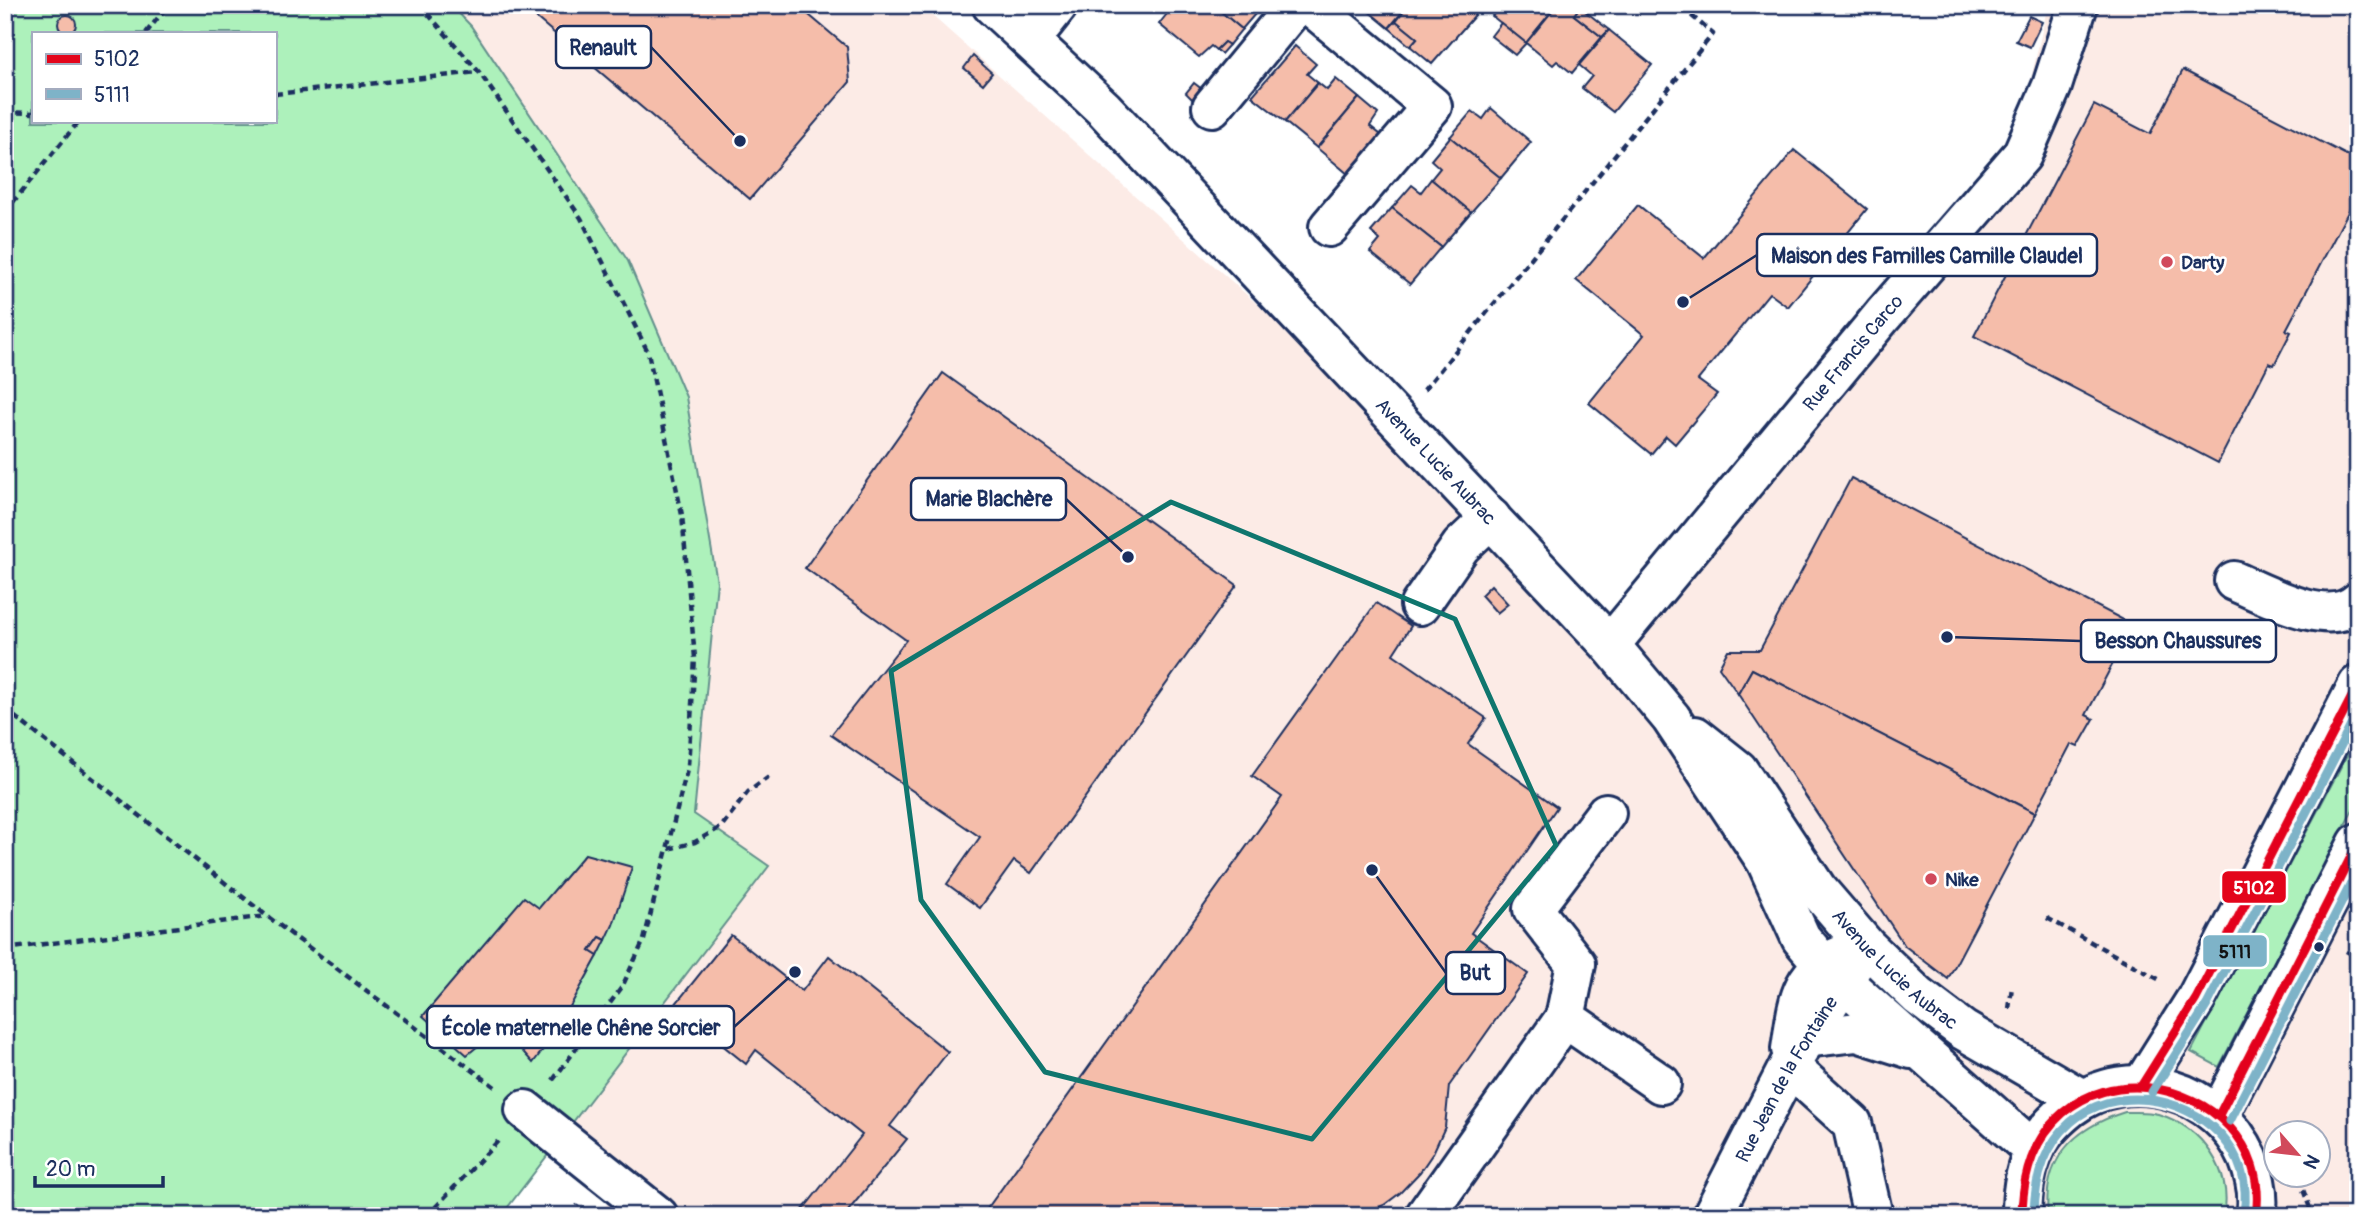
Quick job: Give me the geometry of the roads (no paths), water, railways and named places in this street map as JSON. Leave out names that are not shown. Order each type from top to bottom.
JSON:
[{"type":"street","name":"Avenue Lucie Aubrac","points":[[992,5],[1104,109],[1610,645],[1671,718],[1766,861],[1801,938],[1833,971],[1970,1097],[2033,1150]]},
{"type":"street","points":[[1031,39],[1058,5]]},
{"type":"street","points":[[1212,107],[1296,5]]},
{"type":"street","points":[[1310,5],[1433,106],[1329,227]]},
{"type":"street","name":"Rue Francis Carco","points":[[1610,645],[1875,326],[2022,155],[2052,86],[2078,5]]},
{"type":"street","points":[[1420,605],[1461,546],[1491,518]]},
{"type":"street","points":[[2234,581],[2292,606],[2325,614],[2353,607],[2358,602]]},
{"type":"street","points":[[2142,1084],[2196,999],[2358,685]]},
{"type":"street","name":"Avenue Lucie Aubrac","points":[[1671,718],[1738,770],[1817,888],[1866,946],[1918,996],[1963,1030],[2082,1099]]},
{"type":"street","points":[[1425,1216],[1565,1018],[1576,964],[1533,909],[1606,814]]},
{"type":"street","points":[[2220,1115],[2358,843]]},
{"type":"street","points":[[1833,971],[1866,946]]},
{"type":"street","name":"Rue Jean de la Fontaine","points":[[1712,1216],[1797,1052],[1800,992],[1833,971]]},
{"type":"street","points":[[1565,1018],[1661,1084]]},
{"type":"street","points":[[1873,1216],[1852,1124],[1797,1052],[1857,1032],[1925,1054]]},
{"type":"street","points":[[2022,1216],[2022,1185],[2033,1150],[2054,1121],[2082,1099],[2111,1088],[2142,1084],[2170,1088],[2196,1099],[2220,1115],[2241,1142],[2254,1173],[2256,1216]]},
{"type":"street","points":[[525,1110],[658,1216]]},
{"type":"place","name":"Renault","points":[[740,141]]},
{"type":"place","name":"Darty","points":[[2167,262]]},
{"type":"place","name":"Maison des Familles Camille Claudel","points":[[1683,302]]},
{"type":"place","name":"Marie Blachère","points":[[1128,557]]},
{"type":"place","name":"Besson Chaussures","points":[[1947,637]]},
{"type":"place","name":"But","points":[[1372,870]]},
{"type":"place","name":"Nike","points":[[1931,879]]},
{"type":"place","name":"École maternelle Chêne Sorcier","points":[[795,972]]}]
